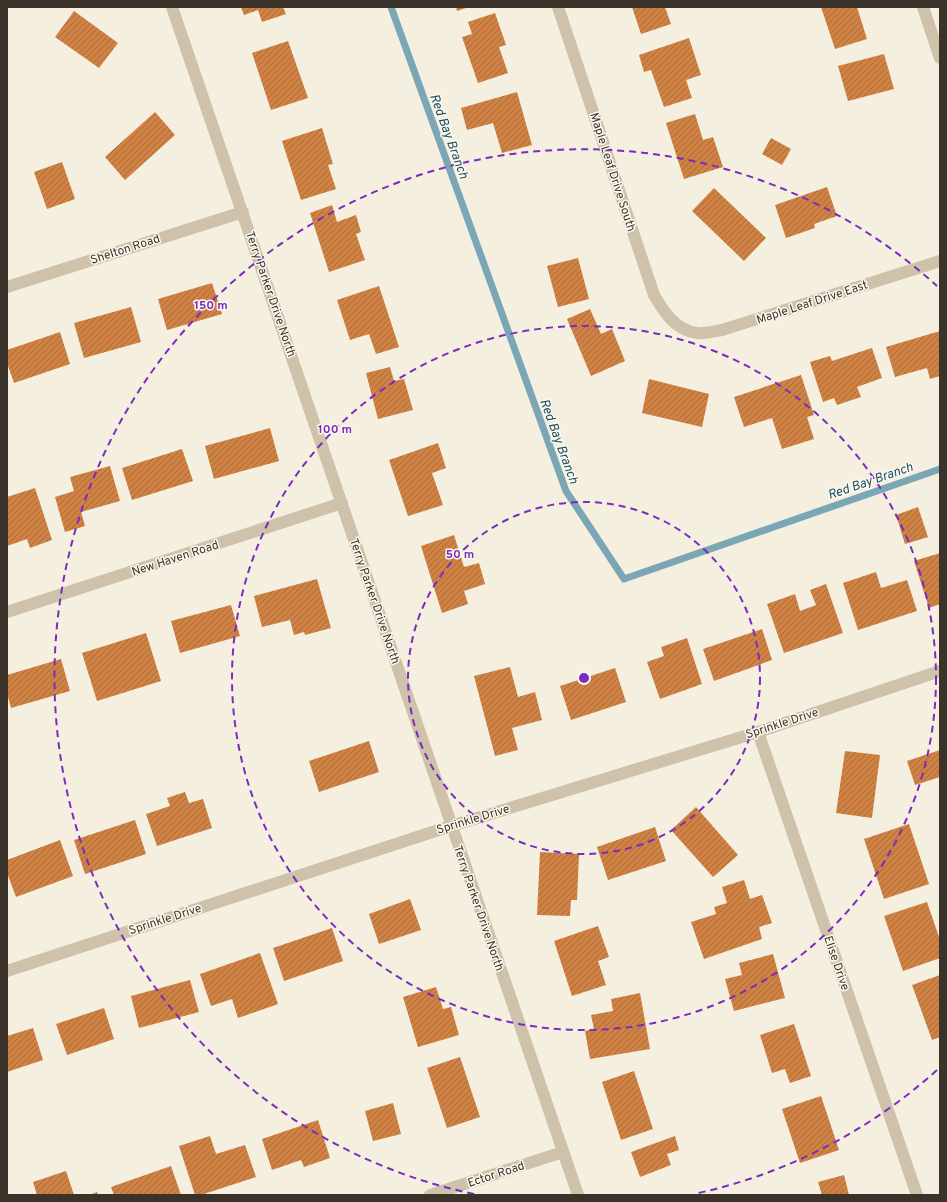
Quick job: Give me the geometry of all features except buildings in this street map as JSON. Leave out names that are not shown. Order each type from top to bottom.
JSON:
[{"type":"street","name":"Terry Parker Drive North","points":[[172,7],[578,1195]]},
{"type":"street","name":"Maple Leaf Drive South","points":[[558,7],[654,295],[666,316],[683,328]]},
{"type":"street","points":[[923,7],[940,58]]},
{"type":"street","name":"Shelton Road","points":[[7,287],[243,212]]},
{"type":"street","name":"Maple Leaf Drive East","points":[[683,328],[698,333],[722,330],[940,261]]},
{"type":"street","name":"New Haven Road","points":[[7,612],[342,503]]},
{"type":"street","name":"Sprinkle Drive","points":[[7,970],[451,826],[758,732],[940,671]]},
{"type":"street","name":"Elise Drive","points":[[758,732],[916,1195]]},
{"type":"street","name":"Ector Road","points":[[430,1195],[563,1152]]},
{"type":"waterway","name":"Red Bay Branch","points":[[391,7],[566,491],[624,579],[940,469]]}]
